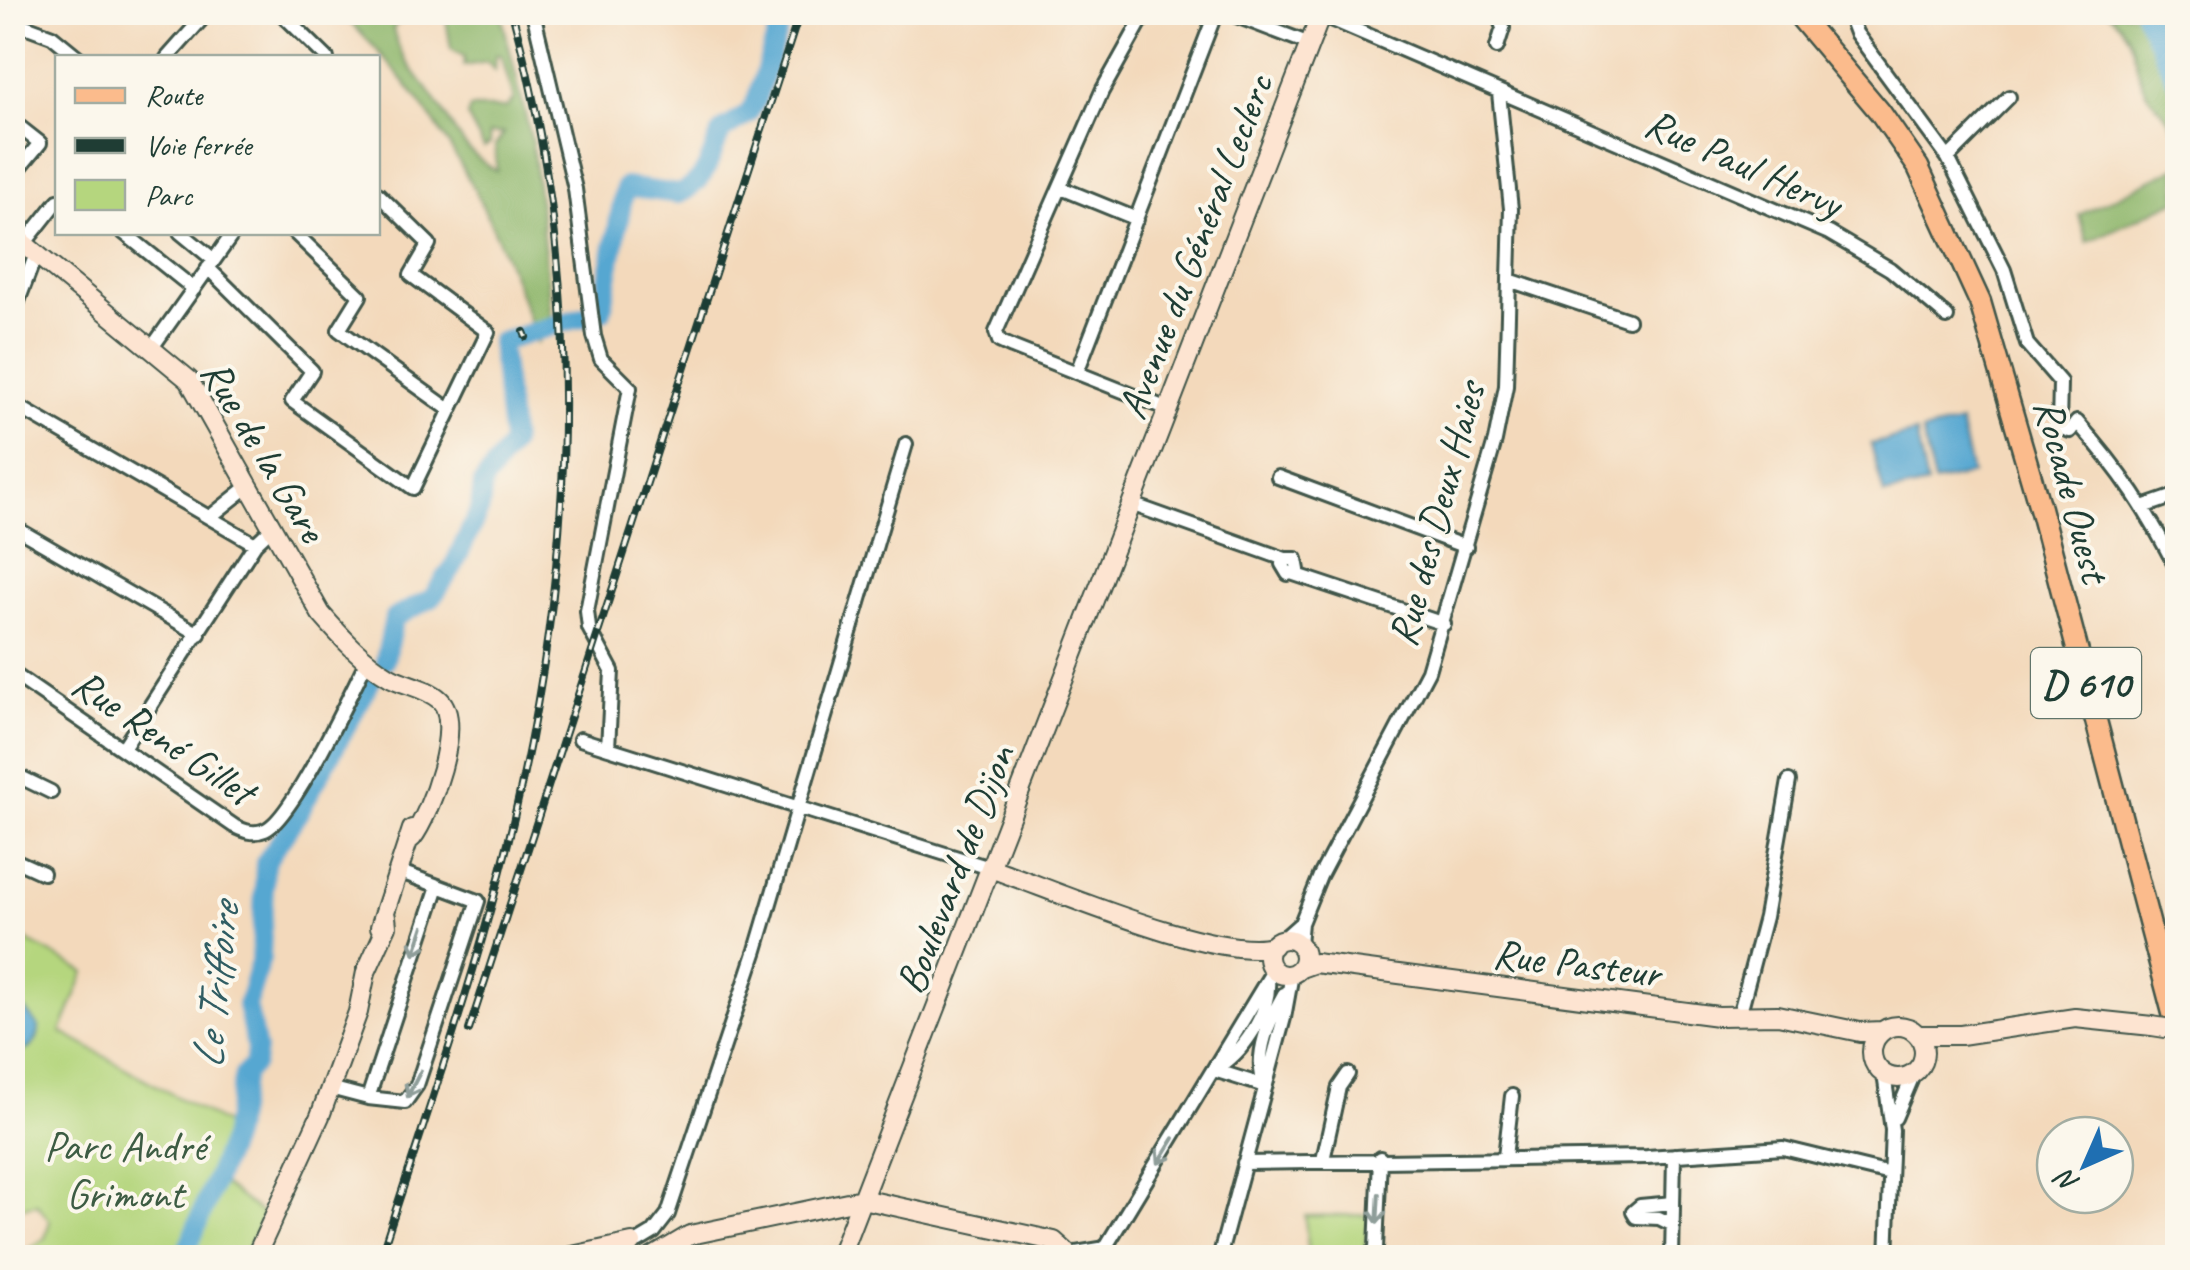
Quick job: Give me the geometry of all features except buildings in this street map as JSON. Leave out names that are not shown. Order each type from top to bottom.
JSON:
[{"type":"main road","points":[[1788,12],[1829,49]]},
{"type":"main road","name":"Rocade Ouest","points":[[1796,12],[1829,49],[1918,168],[1950,230],[1993,335],[2178,1031]]},
{"type":"street","points":[[170,55],[208,12]]},
{"type":"street","points":[[280,12],[324,55]]},
{"type":"street","points":[[534,12],[562,116],[601,358],[625,381],[631,396],[614,460],[587,611],[589,628],[612,671],[608,748]]},
{"type":"street","points":[[1146,12],[1102,91],[996,332],[999,341],[1168,409]]},
{"type":"street","points":[[1078,372],[1216,12]]},
{"type":"street","points":[[1226,12],[1310,44]]},
{"type":"street","points":[[1497,12],[1504,28],[1497,47]]},
{"type":"street","points":[[1848,12],[1856,33],[1948,158],[2004,270],[2027,344],[2060,382],[2058,416],[2063,431],[2070,431],[2078,422],[2146,506],[2178,571]]},
{"type":"street","name":"Avenue du Général Leclerc","points":[[1131,504],[1322,14]]},
{"type":"street","name":"Rue Paul Hervy","points":[[1322,14],[1829,233],[1890,269],[1948,317]]},
{"type":"street","points":[[25,26],[52,36],[75,55]]},
{"type":"street","name":"Rue des Deux Haies","points":[[1288,962],[1320,876],[1428,671],[1466,548],[1506,386],[1511,209],[1499,92]]},
{"type":"street","points":[[1948,158],[2009,97]]},
{"type":"street","points":[[12,122],[40,143],[12,178]]},
{"type":"street","points":[[1061,188],[1137,219]]},
{"type":"street","points":[[183,235],[312,371],[292,402],[412,488],[488,332],[411,274],[429,244],[380,196]]},
{"type":"street","points":[[12,318],[24,244],[55,205]]},
{"type":"street","points":[[127,235],[194,288]]},
{"type":"street","points":[[152,346],[232,235]]},
{"type":"street","points":[[297,235],[360,296],[339,330],[450,410]]},
{"type":"street","name":"Rue de la Gare","points":[[24,244],[189,380],[321,614],[367,660],[395,680],[438,698],[445,707],[449,720],[445,739],[401,872]]},
{"type":"street","points":[[1510,280],[1628,320]]},
{"type":"street","points":[[12,403],[255,544]]},
{"type":"street","points":[[636,1252],[668,1214],[800,806],[906,444]]},
{"type":"street","points":[[1278,477],[1466,548]]},
{"type":"street","points":[[210,517],[250,485]]},
{"type":"street","points":[[2146,506],[2178,494]]},
{"type":"street","points":[[1131,504],[1285,559],[1284,570],[1294,574],[1444,624]]},
{"type":"street","name":"Boulevard de Dijon","points":[[839,1258],[993,869],[1131,504]]},
{"type":"street","points":[[12,526],[199,634]]},
{"type":"street","points":[[123,748],[255,544],[273,527]]},
{"type":"street","points":[[2163,542],[2178,537]]},
{"type":"street","name":"Rue René Gillet","points":[[12,673],[248,832],[266,830],[335,728],[367,660]]},
{"type":"street","points":[[580,739],[993,869]]},
{"type":"street","points":[[12,773],[52,792]]},
{"type":"street","points":[[1739,1016],[1765,916],[1789,781]]},
{"type":"street","points":[[12,859],[43,873]]},
{"type":"street","name":"Rue Pasteur","points":[[993,869],[1111,911],[1288,962],[1739,1016],[1778,1015],[1830,1027],[1882,1031]]},
{"type":"street","points":[[258,1254],[300,1166],[330,1088],[366,972],[387,926],[401,872],[478,901],[410,1096],[398,1104],[330,1088]]},
{"type":"street","points":[[368,1098],[438,886]]},
{"type":"street","points":[[563,1258],[636,1252],[685,1235],[862,1199],[1054,1241],[1068,1254],[1102,1252],[1214,1070],[1288,962]]},
{"type":"street","points":[[1220,1257],[1265,1086],[1258,1071],[1288,962]]},
{"type":"street","points":[[1918,1035],[1961,1035],[2075,1018],[2178,1031]]},
{"type":"street","points":[[1887,1258],[1892,1130],[1884,1074],[1872,1056],[1882,1031],[1904,1026],[1918,1035],[1924,1048],[1918,1068],[1900,1098],[1892,1130]]},
{"type":"street","name":"Rue Pasteur","points":[[1830,1027],[1872,1056]]},
{"type":"street","points":[[1884,1074],[1899,1078],[1961,1035]]},
{"type":"street","points":[[1214,1070],[1265,1086]]},
{"type":"street","points":[[1324,1160],[1339,1087],[1348,1074]]},
{"type":"street","points":[[1505,1157],[1512,1096]]},
{"type":"street","points":[[1244,1163],[1674,1156],[1783,1148],[1890,1174]]},
{"type":"street","points":[[1672,1258],[1674,1156]]},
{"type":"street","points":[[1368,1258],[1376,1248],[1380,1158]]},
{"type":"street","points":[[1673,1203],[1640,1206],[1633,1212],[1636,1217],[1659,1218],[1673,1225]]},
{"type":"street","points":[[668,1214],[669,1226],[685,1235]]},
{"type":"green space","points":[[340,13],[408,13],[393,28],[403,56],[459,138],[474,155],[497,171],[495,146],[504,133],[489,134],[490,144],[484,148],[467,116],[470,108],[506,108],[514,99],[501,55],[496,55],[495,71],[487,62],[464,66],[465,57],[451,49],[445,13],[501,13],[532,143],[542,225],[551,316],[537,343],[503,251],[461,164],[407,85]]},
{"type":"green space","points":[[2109,13],[2177,13],[2177,136],[2146,90],[2127,35]]},
{"type":"green space","points":[[2177,167],[2177,200],[2087,242],[2079,215]]},
{"type":"green space","name":"Parc André Grimont","points":[[13,933],[85,972],[61,1032],[234,1129],[216,1179],[264,1215],[243,1257],[16,1258],[45,1238],[50,1221],[37,1204],[13,1209]]},
{"type":"green space","points":[[1369,1215],[1366,1250],[1361,1255],[1308,1256],[1305,1216]]},
{"type":"water","points":[[1960,423],[1972,474],[1934,483],[1922,432]]},
{"type":"water","points":[[1916,433],[1927,485],[1884,495],[1871,444]]},
{"type":"water","points":[[13,1008],[25,1010],[39,1027],[32,1046],[13,1053]]},
{"type":"waterway","name":"Le Triffoire","points":[[385,660],[394,618],[432,598],[453,567],[480,509],[483,483],[512,443],[500,342],[602,311],[625,187],[679,194],[697,182],[722,131],[748,114],[756,101],[784,12]]},
{"type":"waterway","name":"Le Triffoire","points":[[2144,12],[2178,83]]},
{"type":"waterway","name":"Le Triffoire","points":[[184,1258],[232,1137],[244,1075],[254,1064],[256,1050],[247,1005],[261,958],[265,863],[299,812],[371,681]]},
{"type":"railway","points":[[380,1258],[451,1041],[499,877],[534,721],[550,620],[560,519],[564,417],[561,315],[552,214],[536,113],[512,12]]},
{"type":"railway","points":[[469,1030],[800,12]]},
{"type":"railway","points":[[524,332],[526,337]]}]
